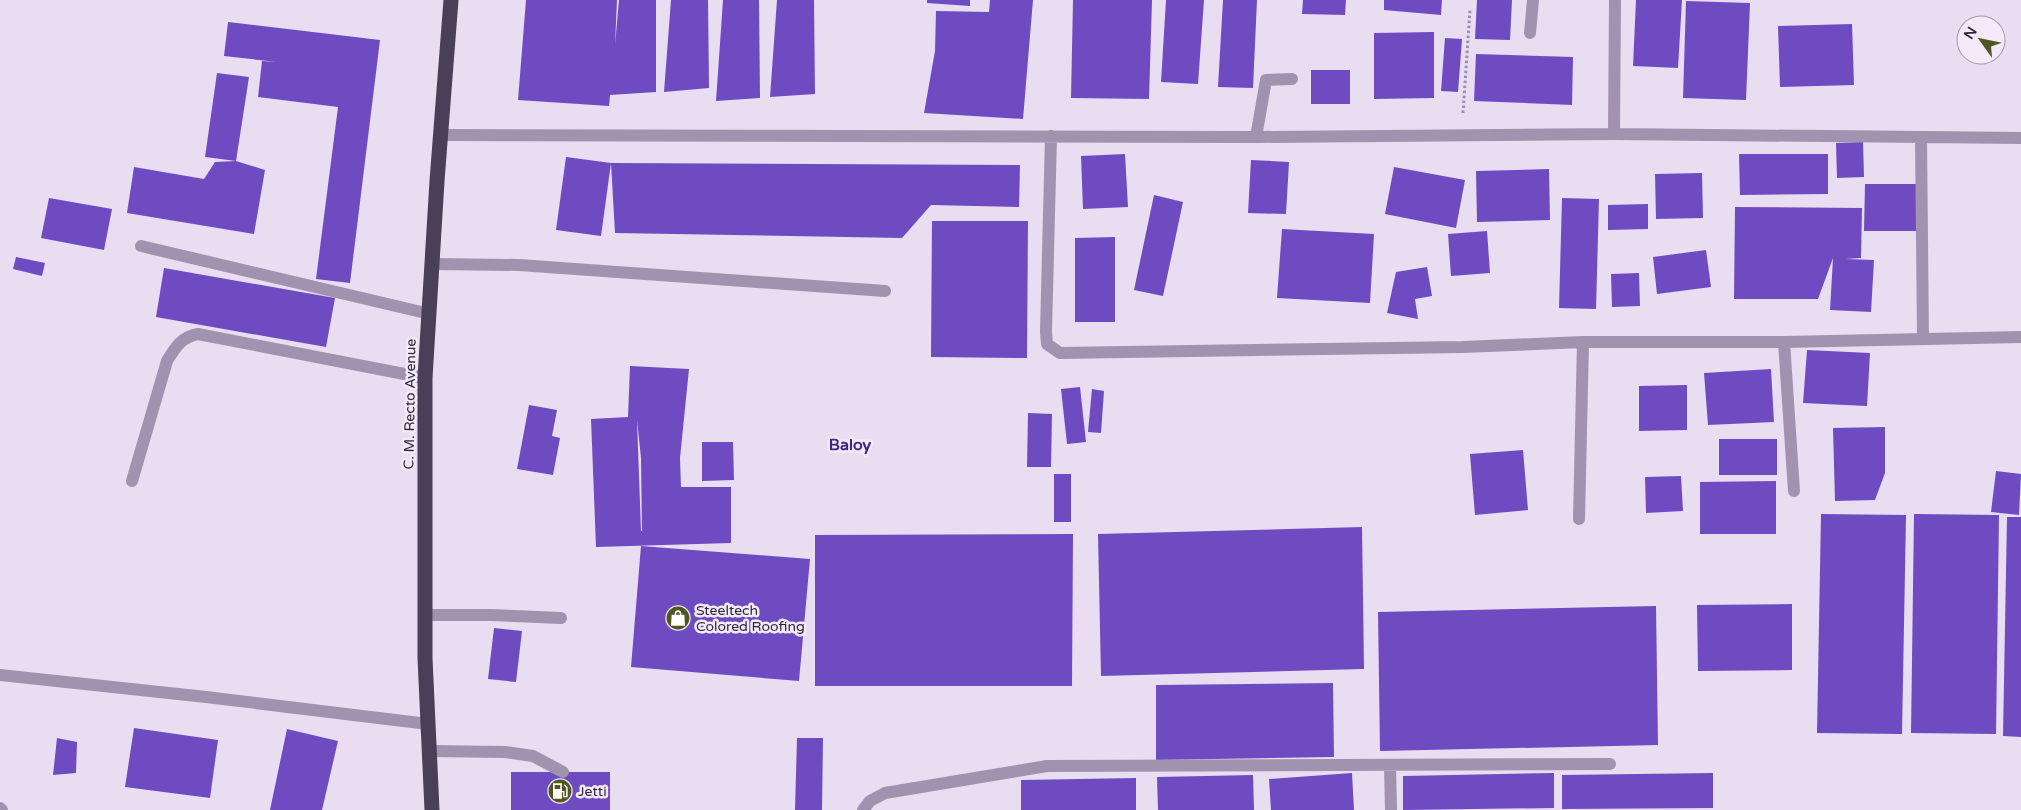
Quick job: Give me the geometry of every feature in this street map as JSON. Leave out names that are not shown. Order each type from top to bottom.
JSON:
[{"type":"highway","name":"C. M. Recto Avenue","points":[[432,810],[425,615],[425,378],[452,0]]},
{"type":"street","points":[[1530,33],[1533,0]]},
{"type":"street","points":[[1614,134],[1615,0]]},
{"type":"street","points":[[1256,137],[1266,80],[1292,80]]},
{"type":"street","points":[[441,135],[1256,137],[1614,134],[2021,138]]},
{"type":"street","points":[[1051,136],[1046,332],[1047,344],[1060,353],[1463,347],[1583,342],[1784,342],[2021,337]]},
{"type":"street","points":[[1921,137],[1924,339]]},
{"type":"street","points":[[140,246],[430,314]]},
{"type":"street","points":[[433,264],[519,265],[884,290]]},
{"type":"street","points":[[132,481],[167,361],[177,345],[187,336],[198,334],[425,378]]},
{"type":"street","points":[[1579,519],[1583,342]]},
{"type":"street","points":[[1784,342],[1794,492]]},
{"type":"street","points":[[425,615],[561,618]]},
{"type":"street","points":[[0,675],[216,698],[428,724]]},
{"type":"street","points":[[430,751],[505,752],[533,756],[563,772]]},
{"type":"street","points":[[863,810],[870,801],[885,793],[1047,766],[1610,764]]},
{"type":"street","points":[[1390,765],[1391,810]]},
{"type":"path","points":[[1462,136],[1470,10]]},
{"type":"building","points":[[526,0],[617,0],[615,45],[619,0],[656,0],[656,92],[610,95],[609,106],[518,100]]},
{"type":"building","points":[[671,0],[708,0],[709,88],[664,92]]},
{"type":"building","points":[[723,0],[759,0],[760,98],[716,101]]},
{"type":"building","points":[[777,0],[814,0],[815,94],[770,97]]},
{"type":"building","points":[[927,0],[970,0],[970,6],[927,3]]},
{"type":"building","points":[[990,0],[1033,0],[1023,119],[924,113],[935,51],[936,11],[989,12]]},
{"type":"building","points":[[1073,0],[1152,0],[1149,99],[1071,98]]},
{"type":"building","points":[[1166,0],[1204,0],[1198,84],[1161,82]]},
{"type":"building","points":[[1223,0],[1257,0],[1253,88],[1218,87]]},
{"type":"building","points":[[1303,0],[1346,0],[1345,15],[1302,14]]},
{"type":"building","points":[[1384,0],[1442,0],[1441,15],[1384,10]]},
{"type":"building","points":[[1477,0],[1512,0],[1510,40],[1475,39]]},
{"type":"building","points":[[1636,0],[1682,0],[1678,68],[1633,66]]},
{"type":"building","points":[[1686,1],[1750,3],[1746,100],[1683,98]]},
{"type":"building","points":[[228,22],[380,40],[350,283],[316,279],[338,107],[258,97],[262,61],[277,62],[224,56]]},
{"type":"building","points":[[1852,24],[1854,85],[1780,87],[1778,26]]},
{"type":"building","points":[[1434,32],[1434,98],[1374,99],[1374,33]]},
{"type":"building","points":[[1445,38],[1462,39],[1458,92],[1441,91]]},
{"type":"building","points":[[1476,54],[1573,57],[1572,105],[1474,101]]},
{"type":"building","points":[[1311,70],[1350,70],[1350,104],[1311,104]]},
{"type":"building","points":[[217,73],[249,77],[236,161],[205,157]]},
{"type":"building","points":[[1863,142],[1864,177],[1837,178],[1836,143]]},
{"type":"building","points":[[1125,154],[1128,207],[1083,209],[1081,156]]},
{"type":"building","points":[[1739,154],[1828,154],[1828,194],[1740,195]]},
{"type":"building","points":[[566,157],[611,163],[601,236],[556,230]]},
{"type":"building","points":[[1251,160],[1289,162],[1286,214],[1248,213]]},
{"type":"building","points":[[236,161],[265,170],[254,234],[127,213],[134,167],[204,179],[215,162]]},
{"type":"building","points":[[611,163],[1020,165],[1019,207],[931,205],[902,238],[615,233]]},
{"type":"building","points":[[1394,167],[1465,180],[1456,228],[1385,214]]},
{"type":"building","points":[[1549,169],[1550,220],[1477,222],[1476,171]]},
{"type":"building","points":[[1702,173],[1703,218],[1656,219],[1655,174]]},
{"type":"building","points":[[1865,184],[1917,184],[1916,231],[1864,231]]},
{"type":"building","points":[[1154,195],[1183,202],[1163,296],[1134,290]]},
{"type":"building","points":[[49,198],[112,209],[104,250],[41,238]]},
{"type":"building","points":[[1562,198],[1599,199],[1596,309],[1559,308]]},
{"type":"building","points":[[1648,204],[1648,229],[1608,230],[1608,205]]},
{"type":"building","points":[[1735,207],[1862,208],[1861,258],[1845,259],[1874,260],[1871,312],[1830,310],[1833,258],[1818,299],[1734,299]]},
{"type":"building","points":[[932,221],[1028,221],[1027,358],[931,357]]},
{"type":"building","points":[[1282,229],[1374,234],[1370,303],[1277,298]]},
{"type":"building","points":[[1487,231],[1490,273],[1451,276],[1448,234]]},
{"type":"building","points":[[1115,237],[1115,322],[1075,322],[1075,238]]},
{"type":"building","points":[[1706,250],[1711,287],[1657,294],[1653,257]]},
{"type":"building","points":[[16,257],[45,263],[42,276],[13,269]]},
{"type":"building","points":[[1427,267],[1432,296],[1415,299],[1418,319],[1387,313],[1396,272]]},
{"type":"building","points":[[164,268],[335,298],[326,347],[156,317]]},
{"type":"building","points":[[1639,273],[1640,306],[1612,307],[1611,274]]},
{"type":"building","points":[[1807,350],[1870,353],[1867,406],[1803,403]]},
{"type":"building","points":[[630,366],[689,369],[680,458],[681,487],[731,487],[731,543],[596,547],[591,419],[628,417]],"holes":[[[637,420],[641,458],[642,531]]]},
{"type":"building","points":[[1771,369],[1774,422],[1708,425],[1704,373]]},
{"type":"building","points":[[1687,385],[1687,430],[1639,431],[1639,386]]},
{"type":"building","points":[[1080,387],[1086,442],[1067,444],[1061,389]]},
{"type":"building","points":[[1092,389],[1104,391],[1101,433],[1088,432]]},
{"type":"building","points":[[529,405],[557,410],[552,436],[560,438],[553,475],[517,469]]},
{"type":"building","points":[[1028,413],[1052,414],[1051,467],[1027,467]]},
{"type":"building","points":[[1885,427],[1885,473],[1875,500],[1835,501],[1833,428]]},
{"type":"building","points":[[1719,439],[1777,439],[1777,475],[1719,475]]},
{"type":"building","points":[[702,442],[733,442],[734,480],[702,481]]},
{"type":"building","points":[[1523,450],[1528,510],[1475,515],[1470,454]]},
{"type":"building","points":[[1996,471],[2021,474],[2019,515],[1991,512]]},
{"type":"building","points":[[1054,474],[1071,474],[1071,522],[1054,522]]},
{"type":"building","points":[[1681,476],[1683,511],[1646,513],[1645,477]]},
{"type":"building","points":[[1776,481],[1776,534],[1700,534],[1700,482]]},
{"type":"building","points":[[1821,514],[1906,515],[1902,734],[1817,733]]},
{"type":"building","points":[[1914,514],[1999,515],[1996,734],[1911,733]]},
{"type":"building","points":[[2007,517],[2021,517],[2021,737],[2003,736]]},
{"type":"building","points":[[1362,527],[1364,669],[1101,676],[1098,534]]},
{"type":"building","points":[[1073,534],[1072,686],[815,686],[815,535]]},
{"type":"building","points":[[641,546],[810,559],[799,681],[631,667]]},
{"type":"building","points":[[1792,604],[1792,670],[1698,671],[1697,605]]},
{"type":"building","points":[[1656,606],[1658,745],[1380,751],[1378,612]]},
{"type":"building","points":[[494,628],[522,631],[516,682],[488,679]]},
{"type":"building","points":[[1333,683],[1334,757],[1156,760],[1156,685]]},
{"type":"building","points":[[134,728],[218,740],[210,798],[125,787]]},
{"type":"building","points":[[287,729],[338,741],[322,810],[270,810]]},
{"type":"building","points":[[57,738],[77,742],[76,773],[53,775]]},
{"type":"building","points":[[797,738],[823,738],[822,810],[795,810]]},
{"type":"building","name":"Jetti","points":[[511,772],[610,772],[610,810],[511,810]]},
{"type":"building","points":[[1352,773],[1354,810],[1271,810],[1269,779]]},
{"type":"building","points":[[1554,773],[1554,808],[1403,810],[1403,776]]},
{"type":"building","points":[[1713,773],[1713,808],[1562,809],[1562,775]]},
{"type":"building","points":[[1253,775],[1254,810],[1158,810],[1157,777]]},
{"type":"building","points":[[1136,778],[1136,810],[1021,810],[1021,780]]},
{"type":"place","name":"Steeltech Colored Roofing","points":[[678,618]]},
{"type":"place","name":"Jetti","points":[[560,791]]},
{"type":"district","name":"Baloy","points":[[850,445]]}]
